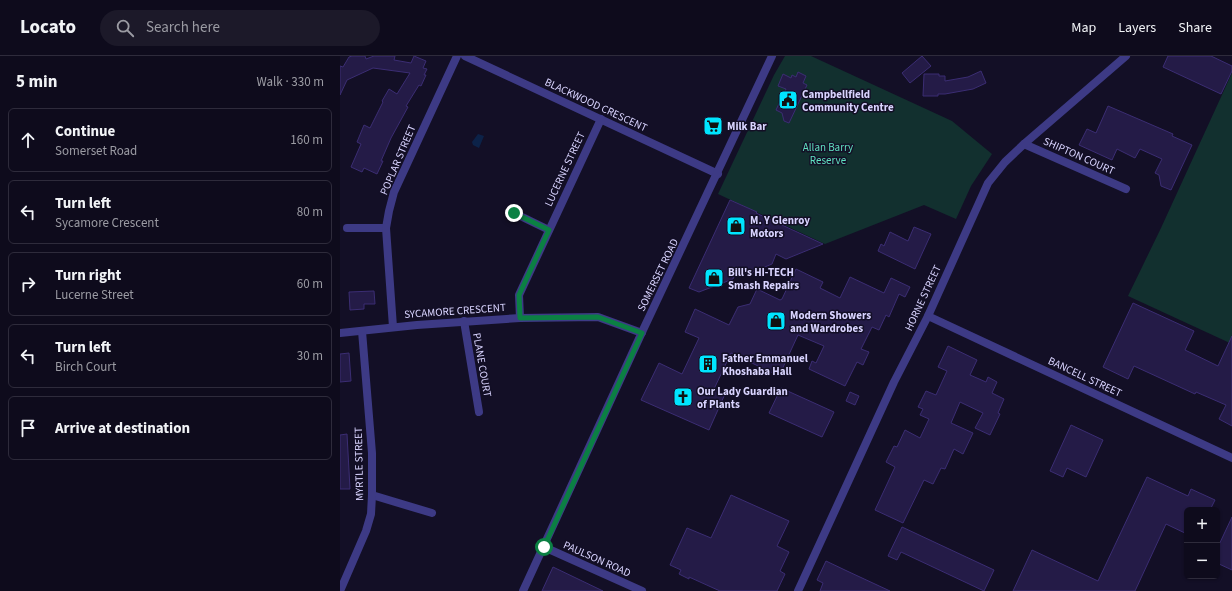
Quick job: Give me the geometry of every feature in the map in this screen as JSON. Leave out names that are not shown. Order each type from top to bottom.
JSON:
[{"type":"street","name":"POPLAR STREET","points":[[393,327],[386,228],[388,211],[394,192],[457,56]]},
{"type":"street","name":"BLACKWOOD CRESCENT","points":[[465,56],[718,174]]},
{"type":"street","name":"HORNE STREET","points":[[798,591],[894,382],[928,316],[988,183],[1005,162],[1024,144],[1126,56]]},
{"type":"street","name":"SOMERSET ROAD","points":[[523,591],[642,333],[718,174],[770,57]]},
{"type":"street","name":"LUCERNE STREET","points":[[520,318],[519,295],[601,119]]},
{"type":"street","name":"SHIPTON COURT","points":[[1024,144],[1126,189]]},
{"type":"street","points":[[514,213],[549,230]]},
{"type":"street","points":[[347,228],[386,228]]},
{"type":"street","name":"BANCELL STREET","points":[[928,316],[1232,458]]},
{"type":"street","name":"SYCAMORE CRESCENT","points":[[340,333],[464,321],[520,318],[598,317],[642,333]]},
{"type":"street","name":"PLANE COURT","points":[[464,321],[479,412]]},
{"type":"street","name":"MYRTLE STREET","points":[[340,591],[366,531],[372,495],[372,453],[362,331]]},
{"type":"street","points":[[372,495],[432,513]]},
{"type":"street","name":"PAULSON ROAD","points":[[544,547],[642,591]]},
{"type":"green space","name":"Allan Barry Reserve","points":[[785,56],[811,56],[952,121],[992,154],[971,186],[956,219],[924,205],[825,244],[718,194],[774,75]]},
{"type":"green space","points":[[1232,73],[1232,344],[1128,296]]},
{"type":"water","points":[[478,134],[484,136],[479,148],[473,145],[472,142]]},
{"type":"building","points":[[365,56],[366,59],[374,56],[395,56],[394,60],[411,63],[414,56],[426,61],[423,68],[427,69],[424,75],[426,75],[421,86],[419,85],[406,106],[408,107],[391,138],[377,174],[364,168],[362,172],[351,167],[361,144],[357,142],[364,125],[370,128],[389,89],[397,94],[410,73],[373,68],[347,80],[340,95],[340,66],[343,67],[349,57]]},
{"type":"building","points":[[922,56],[931,66],[910,83],[902,73]]},
{"type":"building","points":[[1168,56],[1211,56],[1232,66],[1232,71],[1221,94],[1163,67]]},
{"type":"building","points":[[981,71],[986,83],[973,89],[938,94],[938,96],[923,96],[924,74],[939,74],[939,76],[945,76],[945,81],[968,77]]},
{"type":"building","name":"Campbellfield Community Centre","points":[[798,72],[806,76],[803,83],[807,85],[789,123],[784,121],[782,113],[776,110],[786,89],[778,86],[783,74],[791,78],[792,75],[796,77]]},
{"type":"building","points":[[1108,106],[1173,134],[1172,136],[1192,145],[1171,190],[1161,186],[1159,175],[1155,173],[1162,159],[1140,149],[1135,158],[1117,149],[1112,160],[1079,145],[1087,129],[1096,133]]},
{"type":"building","points":[[730,200],[823,244],[786,259],[776,254],[772,264],[748,274],[738,269],[733,279],[699,292],[689,288]]},
{"type":"building","points":[[914,227],[931,234],[915,269],[878,251],[881,244],[884,246],[890,232],[908,241]]},
{"type":"building","points":[[796,269],[823,282],[820,288],[840,298],[850,277],[884,293],[891,278],[910,287],[905,297],[899,294],[889,317],[886,315],[879,330],[872,327],[861,349],[869,352],[863,365],[857,362],[845,386],[809,369],[812,361],[816,363],[824,346],[798,335],[779,376],[731,353],[714,389],[725,394],[709,430],[641,400],[659,363],[682,374],[699,338],[685,332],[695,309],[729,325],[738,307],[750,304],[757,289],[780,300],[782,299]]},
{"type":"building","points":[[374,291],[375,304],[364,304],[364,309],[350,310],[349,292]]},
{"type":"building","points":[[1133,303],[1194,331],[1185,350],[1218,366],[1232,336],[1232,426],[1219,419],[1226,405],[1196,392],[1195,394],[1134,366],[1128,379],[1103,367]]},
{"type":"building","points":[[948,346],[977,360],[970,375],[986,382],[988,377],[997,382],[992,393],[1004,399],[998,413],[1000,414],[990,435],[975,428],[983,413],[960,402],[951,423],[973,433],[963,454],[954,449],[945,469],[941,468],[933,484],[924,480],[903,523],[875,510],[895,467],[886,462],[894,446],[897,447],[905,430],[920,438],[929,419],[920,415],[923,409],[918,407],[926,391],[936,395],[947,371],[938,367]]},
{"type":"building","points":[[349,353],[351,381],[340,382],[340,354]]},
{"type":"building","points":[[781,388],[834,412],[822,437],[769,413]]},
{"type":"building","points":[[850,392],[859,396],[855,405],[846,401]]},
{"type":"building","points":[[1071,425],[1103,440],[1086,477],[1067,468],[1063,477],[1050,471]]},
{"type":"building","points":[[347,434],[350,489],[340,489],[340,435]]},
{"type":"building","points":[[1147,477],[1188,496],[1191,489],[1215,500],[1212,507],[1184,507],[1184,533],[1166,524],[1135,591],[1013,591],[1032,550],[1098,581]]},
{"type":"building","points":[[731,495],[789,521],[777,546],[789,552],[780,571],[785,574],[777,591],[720,591],[679,574],[681,570],[670,565],[687,528],[711,538]]},
{"type":"building","points":[[1232,517],[1232,570],[1220,564],[1220,543]]},
{"type":"building","points":[[902,527],[994,570],[984,591],[901,552],[897,560],[888,556]]},
{"type":"building","points":[[826,561],[890,591],[820,591],[823,583],[817,580]]},
{"type":"building","points":[[553,567],[603,591],[542,591]]},
{"type":"place","name":"Campbellfield Community Centre","points":[[788,100]]},
{"type":"place","name":"Milk Bar","points":[[713,126]]},
{"type":"place","name":"M. Y Glenroy Motors","points":[[736,226]]},
{"type":"place","name":"Bill's HI-TECH Smash Repairs","points":[[714,278]]},
{"type":"place","name":"Modern Showers and Wardrobes","points":[[776,321]]},
{"type":"place","name":"Father Emmanuel Khoshaba Hall","points":[[708,364]]},
{"type":"place","name":"Our Lady Guardian of Plants","points":[[683,397]]},
{"type":"route","points":[[514,213],[549,230],[519,295],[520,318],[598,317],[642,333],[544,547]]}]
